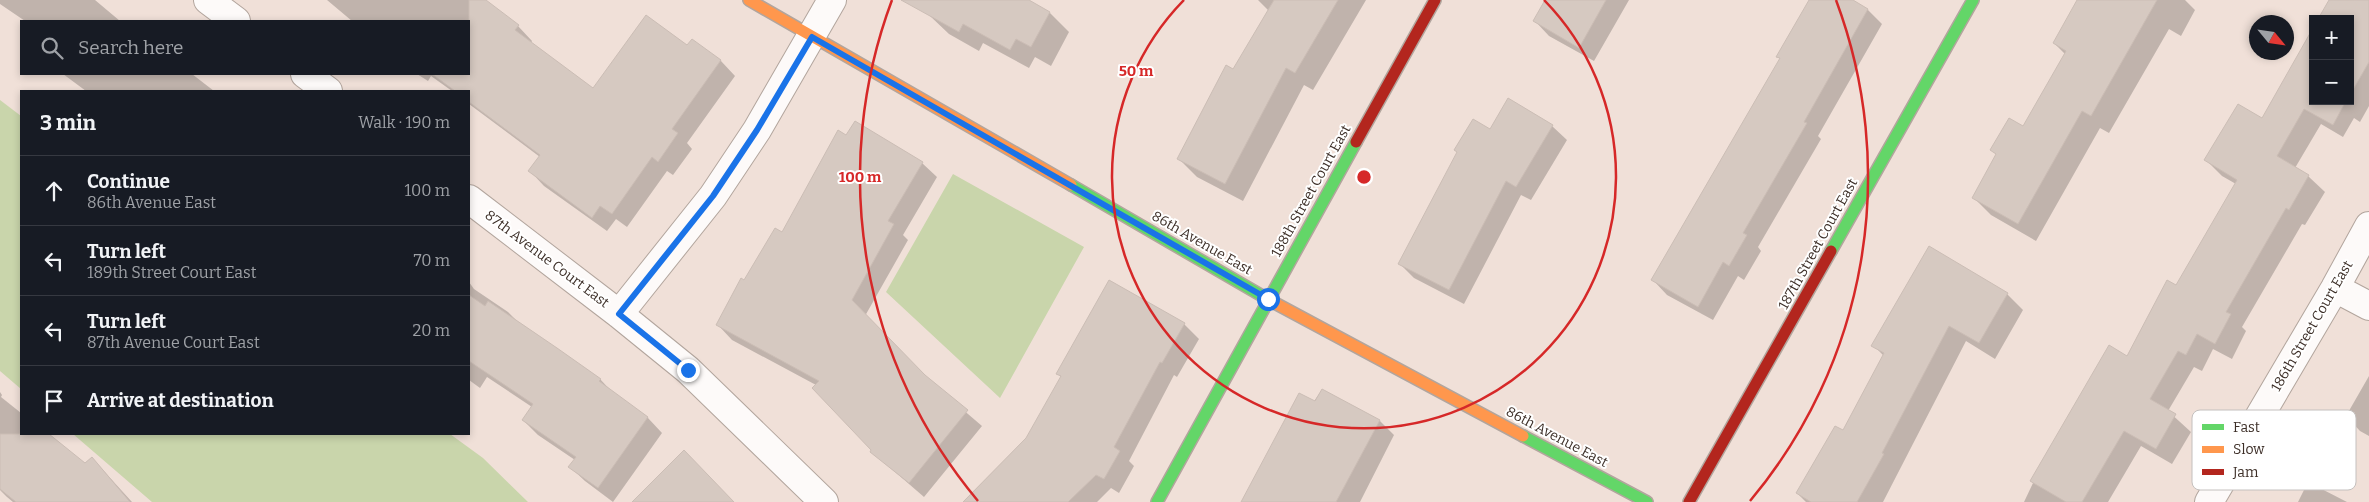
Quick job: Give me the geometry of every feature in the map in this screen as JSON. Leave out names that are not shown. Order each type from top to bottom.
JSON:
[{"type":"street","points":[[208,0],[235,20]]},
{"type":"street","name":"86th Avenue East","points":[[749,0],[1268,299],[1647,502]]},
{"type":"street","points":[[619,314],[713,196],[757,130],[832,0]]},
{"type":"street","name":"188th Street Court East","points":[[1157,502],[1435,0]]},
{"type":"street","name":"187th Street Court East","points":[[1689,502],[1973,0]]},
{"type":"street","points":[[306,75],[327,90]]},
{"type":"street","name":"87th Avenue Court East","points":[[470,200],[619,314],[688,370],[824,502]]},
{"type":"street","name":"186th Street Court East","points":[[2263,410],[2369,226]]},
{"type":"street","points":[[2335,288],[2369,306]]},
{"type":"street","name":"186th Street Court East","points":[[2209,502],[2216,490]]},
{"type":"green space","points":[[0,100],[20,115],[20,388],[0,371]]},
{"type":"green space","points":[[953,174],[1084,247],[1000,398],[886,292]]},
{"type":"green space","points":[[74,435],[451,435],[483,458],[528,502],[152,502]]},
{"type":"building","points":[[469,0],[486,0],[519,25],[515,30],[593,88],[646,15],[687,45],[692,39],[721,60],[672,129],[678,133],[658,162],[652,157],[612,214],[600,206],[592,218],[528,171],[540,155],[470,103],[470,90],[454,90],[433,75],[470,75]]},
{"type":"building","points":[[901,0],[1029,0],[1050,12],[1031,47],[1016,39],[1010,50],[963,24],[959,32]]},
{"type":"building","points":[[1274,0],[1338,0],[1295,73],[1286,68],[1225,184],[1177,159],[1226,65],[1233,69]]},
{"type":"building","points":[[1545,0],[1606,0],[1579,48],[1533,21]]},
{"type":"building","points":[[1809,0],[1853,0],[1868,9],[1804,122],[1807,123],[1743,233],[1747,235],[1729,266],[1723,262],[1698,307],[1651,280],[1780,58],[1776,57]]},
{"type":"building","points":[[2077,0],[2157,0],[2091,116],[2082,111],[2018,224],[1972,198],[1996,154],[1990,150],[2009,118],[2023,126],[2066,51],[2053,43]]},
{"type":"building","points":[[2329,0],[2369,0],[2369,62],[2354,88],[2354,15],[2320,15]]},
{"type":"building","points":[[2309,35],[2309,105],[2344,105],[2333,125],[2304,109],[2277,156],[2309,175],[2289,210],[2286,208],[2226,312],[2231,314],[2215,344],[2197,334],[2186,355],[2178,351],[2150,399],[2176,414],[2156,449],[2124,431],[2082,502],[2066,502],[2030,481],[2109,345],[2127,356],[2167,280],[2176,285],[2237,180],[2204,160],[2238,104],[2262,118]]},
{"type":"building","points":[[1508,98],[1553,125],[1516,187],[1506,181],[1449,290],[1398,264],[1457,152],[1454,150],[1473,119],[1490,129]]},
{"type":"building","points":[[855,121],[923,162],[888,221],[894,224],[852,300],[925,375],[968,410],[909,483],[870,452],[871,450],[812,388],[819,381],[716,325],[741,278],[744,280],[775,228],[782,232],[838,130],[846,135]]},
{"type":"building","points":[[1929,246],[2008,293],[1979,343],[1949,326],[1882,453],[1884,454],[1857,502],[1811,502],[1796,493],[1835,426],[1843,430],[1884,353],[1871,346]]},
{"type":"building","points":[[1109,280],[1185,323],[1162,363],[1160,362],[1114,447],[1120,451],[1104,479],[1096,475],[1068,502],[963,502],[1026,438],[1061,376],[1056,374]]},
{"type":"building","points":[[470,296],[485,306],[488,301],[557,348],[601,379],[599,381],[648,417],[598,488],[568,467],[576,457],[522,420],[533,404],[470,362]]},
{"type":"building","points":[[1322,389],[1380,420],[1336,502],[1241,502],[1299,393],[1315,401]]},
{"type":"building","points":[[0,434],[50,435],[85,463],[92,457],[130,502],[16,502],[0,489]]},
{"type":"building","points":[[684,450],[734,502],[632,502]]},
{"type":"traffic: fast","points":[[1831,251],[1973,0]]},
{"type":"traffic: fast","points":[[1157,502],[1356,142]]},
{"type":"traffic: fast","points":[[1071,185],[1271,301]]},
{"type":"traffic: fast","points":[[1523,436],[1647,502]]},
{"type":"traffic: slow","points":[[749,0],[1071,185]]},
{"type":"traffic: slow","points":[[1271,301],[1523,436]]},
{"type":"traffic: jam","points":[[1356,142],[1435,0]]},
{"type":"traffic: jam","points":[[1689,502],[1831,251]]},
{"type":"route","points":[[688,370],[619,314],[713,196],[757,130],[812,37],[1268,299]]}]
